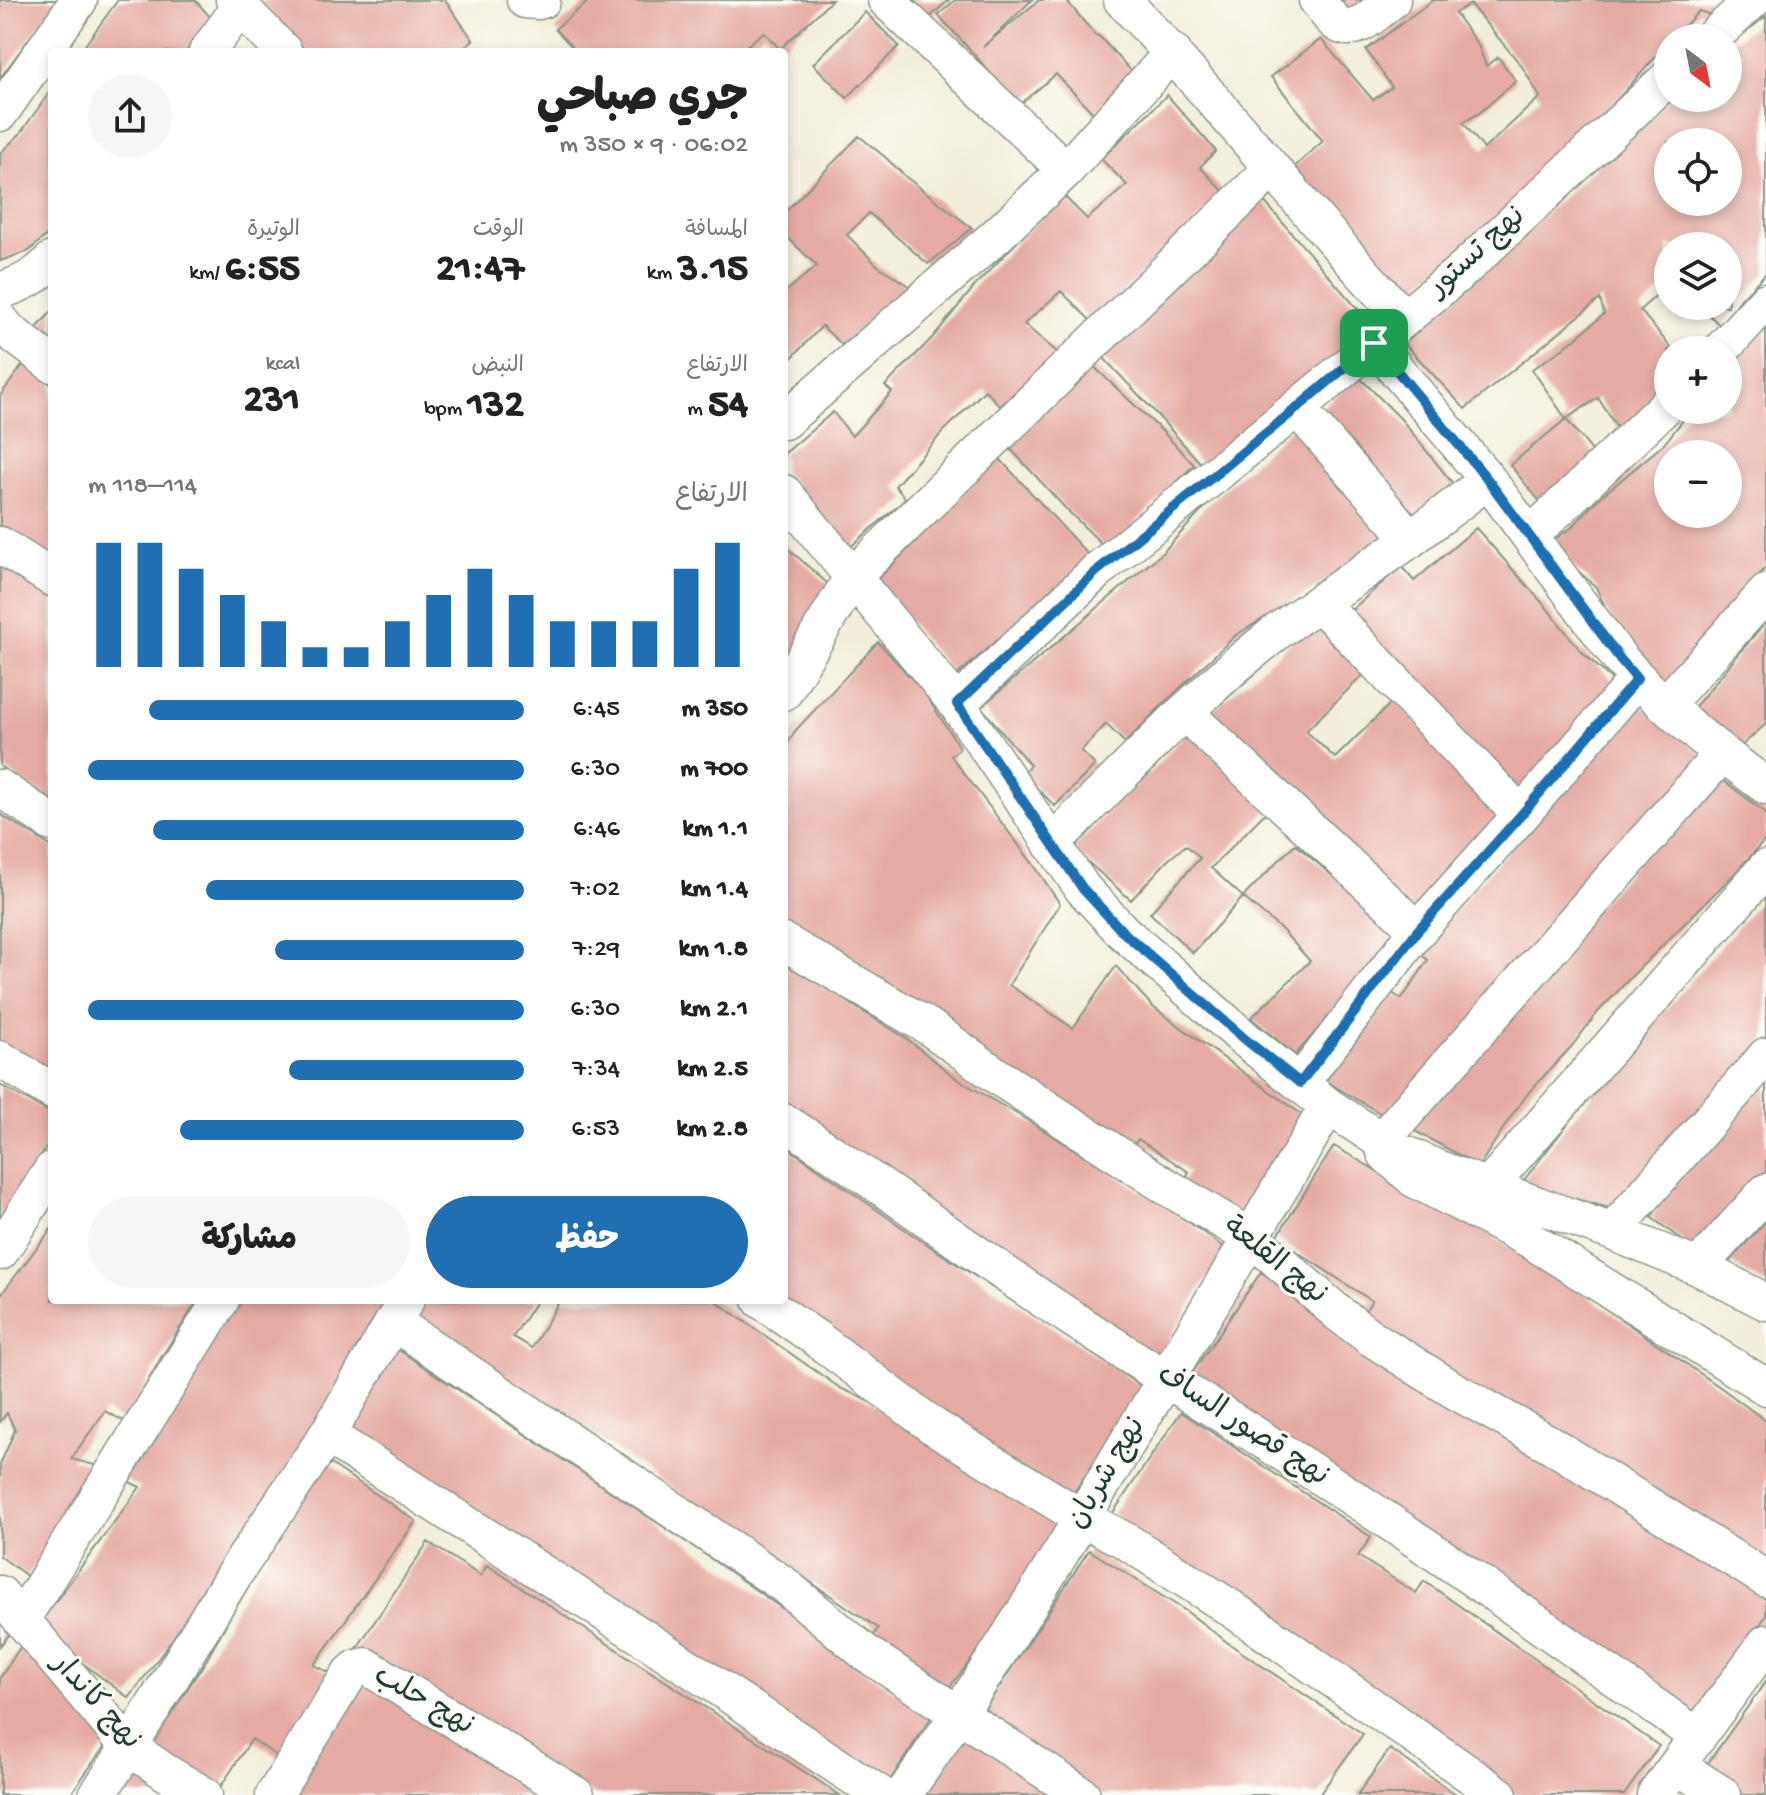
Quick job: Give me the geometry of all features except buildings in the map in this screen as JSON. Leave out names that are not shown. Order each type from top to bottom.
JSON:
[{"type":"street","points":[[0,113],[79,0]]},
{"type":"street","points":[[525,0],[542,0]]},
{"type":"street","points":[[886,0],[1066,170]]},
{"type":"street","points":[[1122,0],[1173,52],[1404,318]]},
{"type":"street","points":[[1317,0],[1336,22],[1345,27],[1357,25],[1392,0]]},
{"type":"street","points":[[1727,24],[1753,0]]},
{"type":"street","points":[[209,48],[237,3],[280,48]]},
{"type":"street","points":[[788,418],[996,236],[1066,170],[1173,52]]},
{"type":"street","name":"نهج تستور","points":[[957,704],[1098,570],[1465,268],[1654,91]]},
{"type":"street","points":[[788,685],[853,576],[1272,169]]},
{"type":"street","points":[[0,291],[21,285],[48,264]]},
{"type":"street","points":[[1734,336],[1766,301]]},
{"type":"street","points":[[3,332],[48,361]]},
{"type":"street","points":[[1374,343],[1488,480],[1637,679],[1722,754],[1766,786]]},
{"type":"street","points":[[1297,408],[1411,539]]},
{"type":"street","points":[[1530,536],[1654,417]]},
{"type":"street","points":[[1051,844],[1236,665],[1278,631],[1411,539],[1488,480]]},
{"type":"street","points":[[788,498],[957,704],[1083,889],[1123,932],[1246,1040],[1328,1106],[1392,1148],[1487,1188],[1612,1232],[1698,1267],[1766,1302]]},
{"type":"street","points":[[0,545],[48,575]]},
{"type":"street","points":[[1665,705],[1766,593]]},
{"type":"street","points":[[1320,603],[1521,815]]},
{"type":"street","points":[[1300,1083],[1418,930],[1637,679]]},
{"type":"street","points":[[1184,712],[1418,930]]},
{"type":"street","points":[[1381,1141],[1722,754]]},
{"type":"street","points":[[0,788],[48,820]]},
{"type":"street","points":[[1487,1188],[1766,868]]},
{"type":"street","name":"نهج القلعة","points":[[788,944],[929,1027],[1000,1078],[1164,1185],[1252,1238],[1370,1337],[1452,1389],[1550,1444],[1766,1579]]},
{"type":"street","points":[[1612,1232],[1766,1056]]},
{"type":"street","points":[[0,1059],[48,1089]]},
{"type":"street","name":"نهج شربان","points":[[903,1795],[960,1714],[1082,1518],[1252,1238],[1328,1106]]},
{"type":"street","name":"نهج قصور الساف","points":[[788,1125],[847,1162],[1006,1275],[1385,1519],[1698,1737]]},
{"type":"street","points":[[1381,1141],[1386,1154],[1414,1179],[1527,1238],[1766,1387]]},
{"type":"street","points":[[1,1248],[48,1176]]},
{"type":"street","points":[[1698,1267],[1766,1192]]},
{"type":"street","points":[[10,1607],[218,1304]]},
{"type":"street","points":[[767,1304],[933,1426],[1082,1518],[1126,1541],[1232,1609],[1499,1795]]},
{"type":"street","points":[[97,1795],[233,1576],[327,1435],[400,1311],[783,1584],[867,1654],[1082,1795]]},
{"type":"street","points":[[327,1435],[641,1636],[881,1795]]},
{"type":"street","name":"نهج كاندار","points":[[10,1607],[129,1747],[204,1795]]},
{"type":"street","points":[[1655,1795],[1766,1643]]},
{"type":"street","name":"نهج حلب","points":[[274,1795],[349,1675],[357,1668],[366,1666],[576,1795]]},
{"type":"street","points":[[1677,1766],[1723,1795]]},
{"type":"route","points":[[1374,343],[1488,480],[1637,679],[1418,930],[1300,1083],[1123,932],[1083,889],[957,704],[1098,570],[1374,343]]}]
